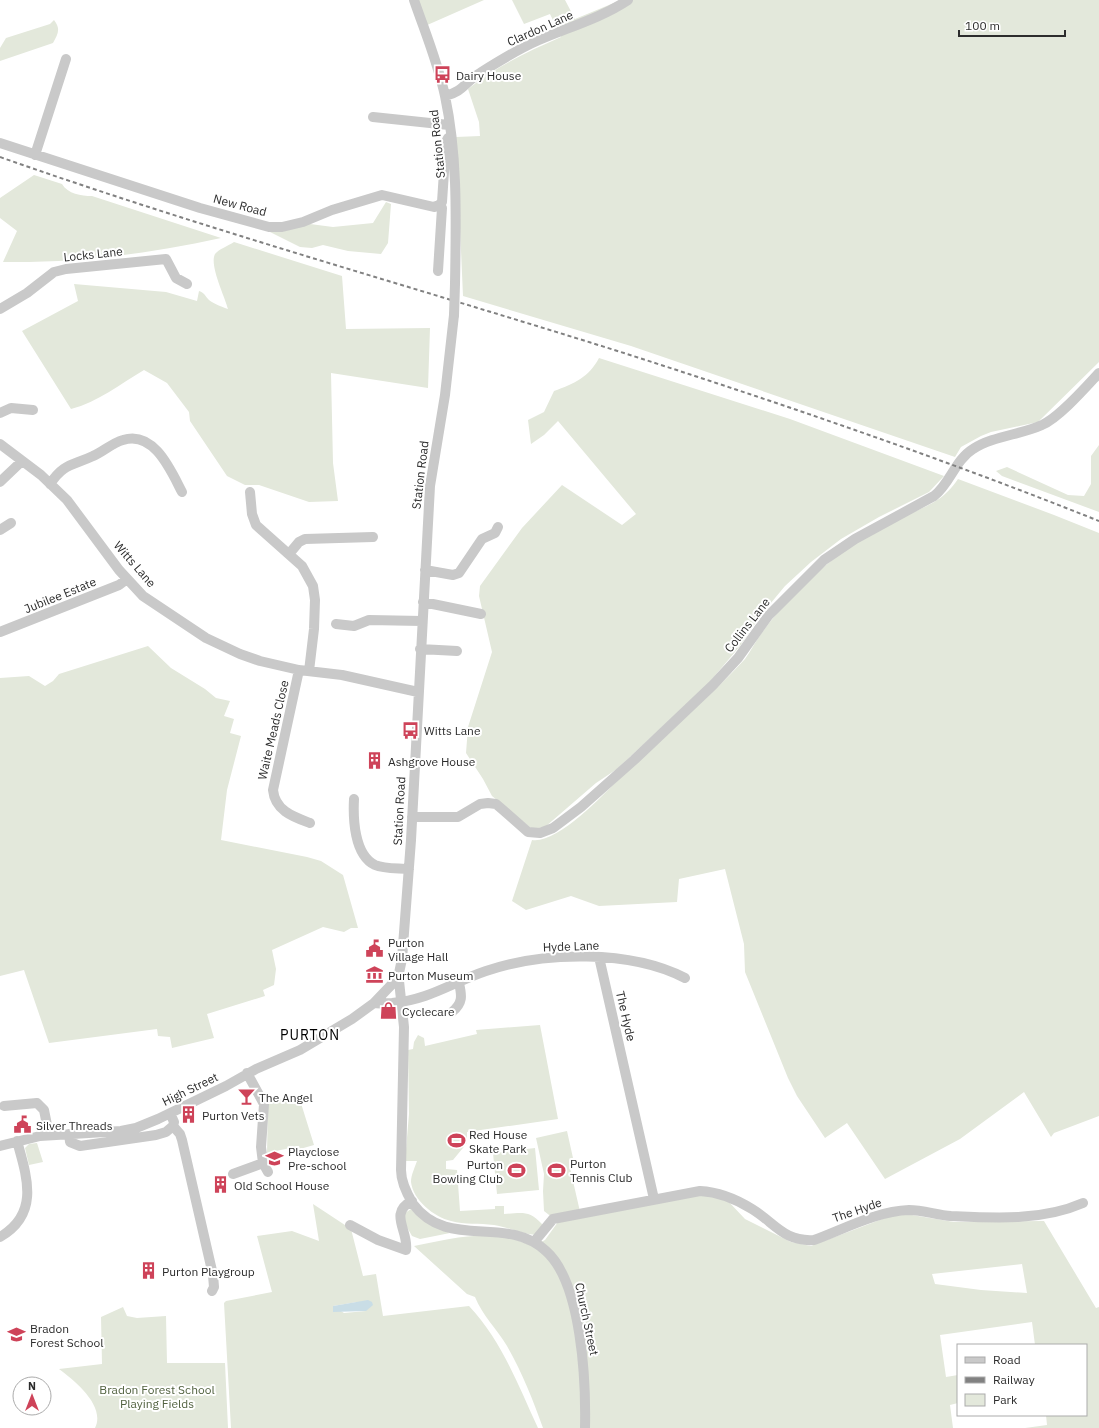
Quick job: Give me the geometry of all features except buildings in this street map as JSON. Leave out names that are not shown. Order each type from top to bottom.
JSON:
[{"type":"street","name":"Station Road","points":[[402,959],[409,869],[420,648],[431,474],[445,395],[454,315],[455,284],[456,202],[451,137],[445,96],[414,0]]},
{"type":"street","name":"Clardon Lane","points":[[445,96],[461,91],[471,79],[519,49],[590,20],[628,0]]},
{"type":"street","points":[[35,155],[66,60]]},
{"type":"street","points":[[373,117],[449,125]]},
{"type":"street","points":[[438,271],[442,208],[440,205],[442,202],[446,142],[448,138],[451,137]]},
{"type":"street","name":"New Road","points":[[0,143],[200,208],[269,227],[282,227],[303,222],[332,210],[382,195],[434,207],[440,205]]},
{"type":"street","name":"Locks Lane","points":[[0,309],[27,293],[54,272],[66,269],[166,259],[176,278],[187,284]]},
{"type":"street","name":"Collins Lane","points":[[412,817],[458,817],[480,804],[488,803],[496,804],[528,832],[540,834],[553,828],[581,807],[634,760],[713,685],[738,658],[774,611],[802,580],[830,555],[862,535],[934,496],[943,488],[966,455],[972,450],[987,443],[1032,429],[1048,422],[1099,373]]},
{"type":"street","points":[[0,413],[8,408],[22,404],[33,410]]},
{"type":"street","points":[[50,484],[59,471],[66,466],[95,456],[118,442],[132,439],[143,441],[154,448],[173,484],[182,492]]},
{"type":"street","name":"Witts Lane","points":[[0,444],[50,484],[72,505],[127,579],[154,604],[214,642],[251,658],[418,692]]},
{"type":"street","points":[[0,482],[22,461]]},
{"type":"street","name":"Waite Meads Close","points":[[250,492],[252,514],[256,525],[302,566],[314,590],[314,628],[273,782],[273,793],[276,802],[283,810],[310,824]]},
{"type":"street","points":[[0,530],[11,523]]},
{"type":"street","points":[[425,570],[453,575],[459,573],[482,539],[495,533],[498,527]]},
{"type":"street","points":[[289,554],[299,542],[305,539],[373,537]]},
{"type":"street","name":"Jubilee Estate","points":[[0,632],[119,585],[127,579]]},
{"type":"street","points":[[423,602],[481,614]]},
{"type":"street","points":[[336,624],[354,626],[369,620],[422,621]]},
{"type":"street","points":[[420,648],[456,651]]},
{"type":"street","points":[[354,799],[353,826],[367,859],[377,866],[409,869]]},
{"type":"street","name":"Hyde Lane","points":[[402,1002],[426,997],[486,971],[512,964],[568,957],[599,957],[644,962],[685,978]]},
{"type":"street","name":"The Hyde","points":[[599,957],[654,1199]]},
{"type":"street","name":"High Street","points":[[0,1146],[49,1135],[121,1131],[141,1126],[170,1113],[247,1074],[310,1045],[374,1003],[397,978],[402,959]]},
{"type":"street","name":"Church Street","points":[[397,978],[399,981],[402,1002],[404,1069],[401,1172],[412,1201],[425,1217],[443,1227],[466,1231],[510,1233],[534,1242],[545,1250],[557,1264],[569,1291],[584,1374],[585,1428]]},
{"type":"street","points":[[452,1012],[458,1007],[462,1000],[459,983]]},
{"type":"street","points":[[374,1003],[402,1002]]},
{"type":"street","points":[[247,1074],[264,1104],[261,1147],[263,1163],[268,1172]]},
{"type":"street","points":[[4,1106],[37,1103],[44,1110],[49,1135]]},
{"type":"street","points":[[170,1113],[173,1126],[180,1134],[182,1140],[214,1278],[214,1287],[212,1291]]},
{"type":"street","points":[[69,1134],[70,1142],[80,1146],[166,1132],[173,1126]]},
{"type":"street","points":[[0,1237],[14,1225],[23,1212],[26,1203],[28,1182],[18,1142]]},
{"type":"street","points":[[233,1174],[263,1163]]},
{"type":"street","name":"The Hyde","points":[[534,1242],[553,1218],[700,1191],[719,1193],[753,1209],[788,1236],[804,1241],[814,1240],[893,1212],[910,1210],[950,1216],[1001,1217],[1043,1215],[1065,1210],[1083,1203]]},
{"type":"street","points":[[350,1225],[378,1240],[406,1250],[408,1243],[400,1213],[402,1207],[412,1201]]},
{"type":"green space","points":[[417,0],[484,0],[425,26]]},
{"type":"green space","points":[[512,0],[565,0],[575,19],[621,0],[1099,0],[1099,362],[1038,422],[991,432],[981,436],[961,447],[955,457],[631,346],[463,296],[456,137],[480,136],[479,122],[468,89],[490,73],[513,60],[561,37],[550,14],[524,24]]},
{"type":"green space","points":[[54,20],[58,26],[58,32],[53,43],[0,61],[0,48],[6,38],[50,24]]},
{"type":"green space","points":[[34,175],[62,184],[75,194],[92,196],[221,238],[167,249],[86,259],[3,262],[17,231],[0,218],[0,198]]},
{"type":"green space","points":[[386,202],[391,204],[388,243],[381,254],[348,251],[323,245],[312,248],[300,247],[268,231],[310,224],[333,227],[373,223]]},
{"type":"green space","points":[[234,242],[342,276],[346,329],[430,328],[428,388],[331,373],[333,463],[338,501],[309,502],[259,485],[245,485],[227,476],[190,421],[189,412],[167,383],[144,370],[100,397],[71,409],[22,331],[78,301],[74,284],[166,292],[197,301],[199,291],[209,300],[228,309],[218,281],[214,266],[214,259],[217,252]]},
{"type":"green space","points":[[599,358],[790,419],[944,476],[929,492],[879,517],[841,539],[811,562],[785,586],[761,615],[740,646],[707,685],[617,769],[596,783],[545,827],[532,829],[492,796],[466,753],[468,727],[492,652],[479,596],[480,586],[522,528],[562,485],[622,525],[636,514],[558,421],[544,435],[531,444],[528,420],[544,412],[554,391],[568,386],[586,375]]},
{"type":"green space","points":[[1099,445],[1099,512],[1002,476],[996,471],[1007,467],[1068,495],[1084,496],[1091,484],[1091,456]]},
{"type":"green space","points":[[958,479],[1099,533],[1099,1116],[1054,1133],[1051,1137],[1024,1092],[960,1139],[885,1179],[847,1123],[825,1138],[797,1096],[788,1078],[745,972],[744,944],[725,869],[679,879],[677,902],[599,906],[571,896],[526,910],[512,901],[532,840],[542,839],[554,835],[590,808],[649,749],[730,675],[745,659],[777,613],[825,566],[849,548],[892,522],[932,504],[945,494]]},
{"type":"green space","points":[[148,646],[171,668],[205,689],[216,698],[230,701],[224,716],[234,719],[230,733],[241,736],[227,790],[221,840],[321,861],[343,875],[358,928],[351,928],[344,932],[323,927],[272,950],[276,969],[274,985],[263,990],[265,996],[207,1014],[214,1038],[172,1048],[170,1037],[158,1036],[157,1029],[49,1043],[24,970],[0,976],[0,678],[29,676],[45,686],[53,681],[59,674]]},
{"type":"green space","points":[[540,1025],[558,1119],[467,1132],[467,1143],[453,1160],[446,1161],[446,1169],[457,1170],[460,1211],[495,1209],[495,1206],[504,1206],[504,1214],[529,1214],[542,1224],[543,1229],[536,1235],[494,1225],[456,1222],[438,1216],[425,1207],[413,1189],[411,1179],[417,1161],[405,1161],[409,1114],[408,1050],[413,1049],[414,1042],[418,1035],[424,1038],[425,1046],[477,1034],[476,1030]]},
{"type":"green space","points":[[288,1097],[291,1103],[300,1100],[314,1145],[300,1149],[299,1146],[267,1153],[268,1103]]},
{"type":"green space","points":[[567,1131],[575,1167],[570,1168],[581,1216],[709,1193],[728,1201],[745,1219],[791,1242],[811,1246],[893,1215],[906,1214],[954,1222],[1044,1221],[1096,1308],[1099,1307],[1099,1428],[1025,1428],[1047,1425],[1046,1416],[1087,1416],[1087,1344],[1035,1344],[1032,1322],[940,1335],[946,1377],[957,1375],[957,1403],[950,1405],[953,1428],[543,1428],[518,1366],[475,1297],[467,1294],[414,1246],[460,1237],[483,1235],[506,1237],[533,1246],[545,1240],[558,1222],[544,1211],[544,1174],[536,1138]],"holes":[[[1022,1264],[1027,1293],[981,1290],[935,1284],[932,1274]]]},
{"type":"green space","points":[[37,1143],[43,1162],[29,1165],[25,1148],[29,1144]]},
{"type":"green space","name":"Purton Bowling Club","points":[[535,1148],[539,1190],[497,1194],[493,1153]]},
{"type":"green space","points":[[313,1204],[351,1229],[363,1276],[376,1274],[383,1316],[469,1306],[481,1320],[500,1349],[538,1428],[231,1428],[224,1303],[226,1301],[272,1292],[257,1236],[292,1231],[319,1241]],"holes":[[[357,1302],[366,1311],[344,1313],[333,1306]]]},
{"type":"green space","points":[[411,1209],[430,1225],[450,1233],[420,1239],[412,1236],[404,1222],[405,1213]]},
{"type":"green space","name":"Bradon Forest School Playing Fields","points":[[123,1307],[127,1316],[137,1318],[166,1316],[167,1363],[225,1363],[228,1428],[95,1428],[97,1420],[93,1403],[73,1380],[59,1369],[102,1364],[101,1317]]},
{"type":"water","points":[[368,1300],[372,1302],[373,1305],[366,1311],[333,1312],[333,1306]]},
{"type":"railway","points":[[0,157],[78,184],[234,234],[627,354],[746,393],[923,454],[1099,521]]},
{"type":"place","name":"Dairy House","points":[[443,75]]},
{"type":"place","name":"Witts Lane","points":[[411,730]]},
{"type":"place","name":"Ashgrove House","points":[[375,761]]},
{"type":"place","name":"Purton Village Hall","points":[[375,949]]},
{"type":"place","name":"Purton Museum","points":[[375,975]]},
{"type":"place","name":"Cyclecare","points":[[389,1011]]},
{"type":"place","name":"The Angel","points":[[246,1097]]},
{"type":"place","name":"Purton Vets","points":[[189,1115]]},
{"type":"place","name":"Silver Threads","points":[[23,1125]]},
{"type":"place","name":"Red House Skate Park","points":[[456,1141]]},
{"type":"place","name":"Playclose Pre-school","points":[[275,1158]]},
{"type":"place","name":"Purton Tennis Club","points":[[557,1170]]},
{"type":"place","name":"Purton Bowling Club","points":[[516,1171]]},
{"type":"place","name":"Old School House","points":[[221,1185]]},
{"type":"place","name":"Purton Playgroup","points":[[149,1271]]},
{"type":"place","name":"Bradon Forest School","points":[[17,1335]]},
{"type":"district","name":"PURTON","points":[[310,1035]]}]
